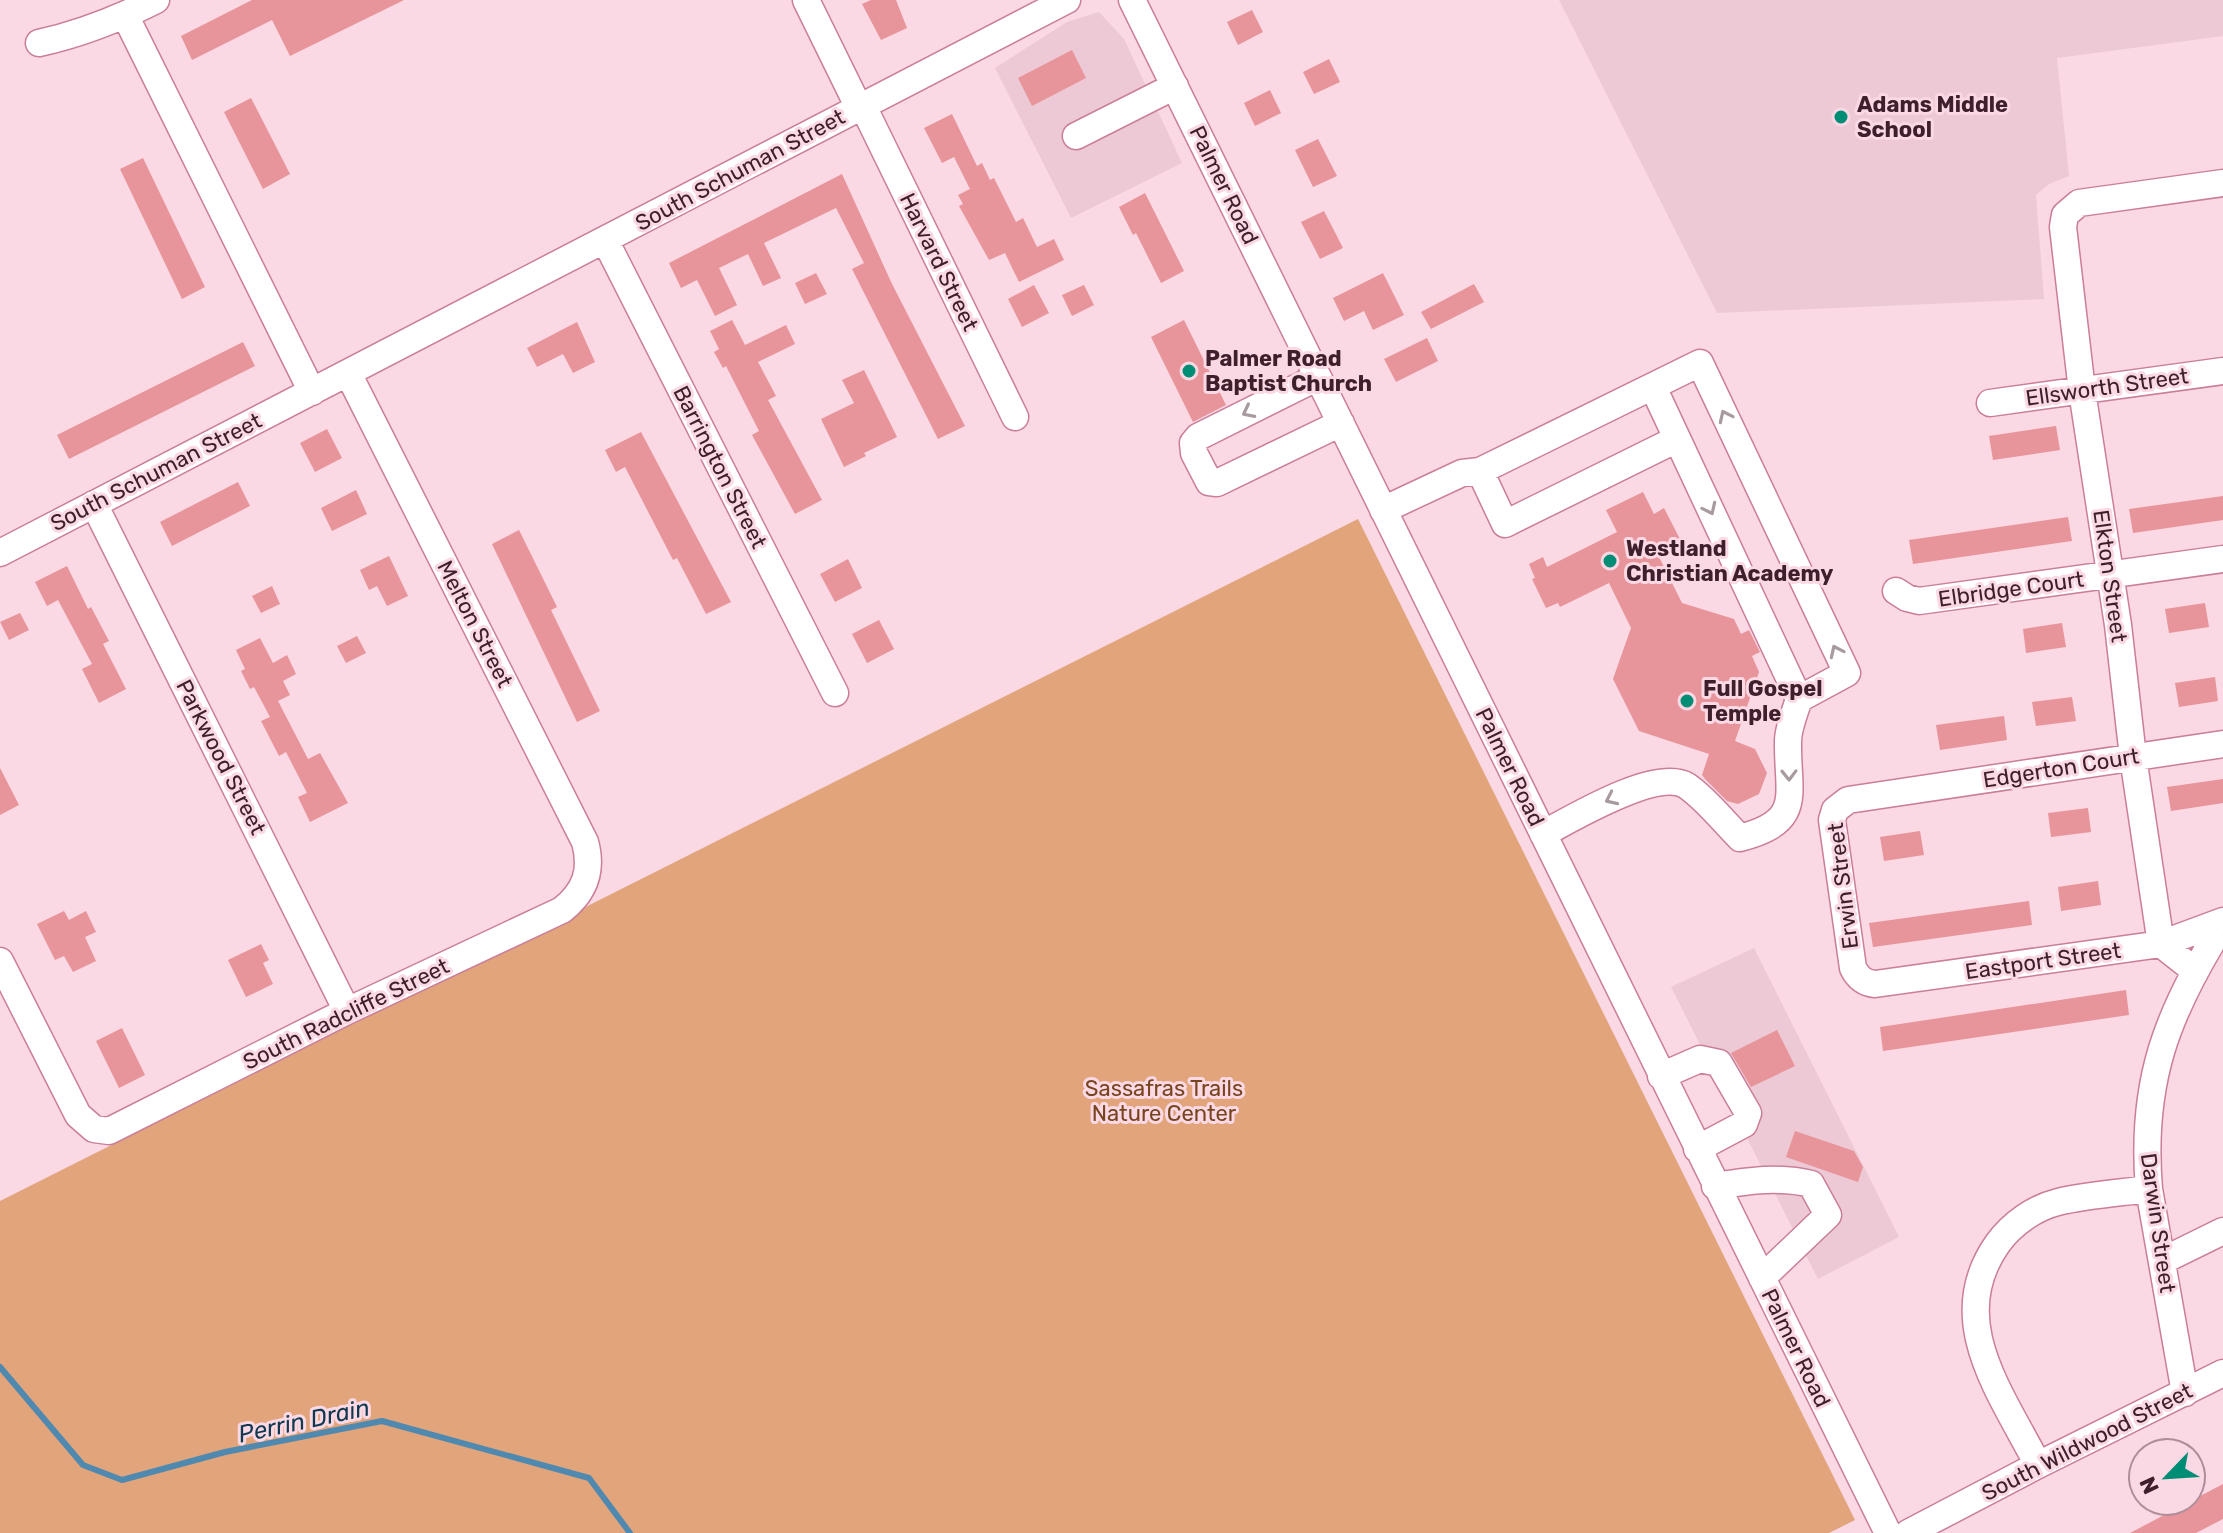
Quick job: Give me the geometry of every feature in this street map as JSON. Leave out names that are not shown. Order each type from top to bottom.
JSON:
[{"type":"street","points":[[39,43],[72,36],[156,0]]},
{"type":"street","name":"Harvard Street","points":[[806,0],[1015,417]]},
{"type":"street","name":"South Schuman Street","points":[[0,553],[1067,0]]},
{"type":"street","name":"Palmer Road","points":[[1132,0],[1888,1533]]},
{"type":"street","points":[[125,15],[312,392]]},
{"type":"street","points":[[1076,136],[1175,86]]},
{"type":"street","name":"Elkton Street","points":[[2161,944],[2082,391],[2063,227],[2065,215],[2079,203],[2223,183]]},
{"type":"street","name":"Barrington Street","points":[[605,240],[835,693]]},
{"type":"street","points":[[1383,510],[1462,473],[1480,471],[1700,363],[1847,673],[1799,699]]},
{"type":"street","name":"Ellsworth Street","points":[[1990,403],[2223,371]]},
{"type":"street","name":"Melton Street","points":[[348,373],[585,842],[587,878]]},
{"type":"street","points":[[1318,377],[1198,437],[1193,443],[1199,463],[1209,482],[1217,483],[1341,423]]},
{"type":"street","points":[[1543,834],[1637,787],[1669,782],[1685,784],[1740,838],[1767,831],[1786,812],[1790,783],[1787,738],[1799,699],[1653,387]]},
{"type":"street","points":[[1480,471],[1505,524],[1677,439]]},
{"type":"street","name":"Parkwood Street","points":[[94,504],[347,1011]]},
{"type":"street","name":"Elbridge Court","points":[[1896,591],[1919,601],[2223,559]]},
{"type":"street","name":"Edgerton Court","points":[[1900,793],[2223,744]]},
{"type":"street","name":"Erwin Street","points":[[1861,979],[1853,968],[1832,820],[1835,810],[1848,800],[1900,793]]},
{"type":"street","name":"South Radcliffe Street","points":[[0,961],[78,1115],[94,1129],[109,1131],[347,1011],[562,910],[574,900],[587,878]]},
{"type":"street","name":"Eastport Street","points":[[1861,979],[1875,984],[2161,944],[2223,922]]},
{"type":"street","name":"Darwin Street","points":[[2185,1393],[2149,1189],[2147,1133],[2153,1079],[2169,1023],[2194,970],[2223,922]]},
{"type":"street","points":[[2161,944],[2194,970]]},
{"type":"street","points":[[1661,1076],[1700,1059],[1719,1063],[1748,1113],[1744,1124],[1697,1149]]},
{"type":"street","points":[[1715,1186],[1757,1179],[1790,1179],[1811,1184],[1828,1215],[1762,1278]]},
{"type":"street","points":[[2038,1465],[1978,1344],[1974,1306],[1982,1270],[2003,1236],[2037,1210],[2057,1202],[2149,1189]]},
{"type":"street","points":[[2162,1261],[2223,1231]]},
{"type":"street","name":"South Wildwood Street","points":[[1908,1533],[2223,1373]]},
{"type":"shaded area","name":"Adams Middle School","points":[[1559,0],[2223,0],[2223,36],[2057,58],[2069,176],[2049,184],[2036,195],[2044,299],[1717,313]]},
{"type":"shaded area","points":[[1099,12],[1124,39],[1182,163],[1071,218],[995,68],[1067,22]]},
{"type":"shaded area","points":[[1754,948],[1899,1237],[1818,1279],[1671,987]]},
{"type":"green space","name":"Sassafras Trails Nature Center","points":[[1358,519],[1855,1520],[1829,1533],[0,1533],[0,1201]]},
{"type":"building","points":[[252,0],[404,0],[290,56],[272,20],[192,60],[181,36]]},
{"type":"building","points":[[871,0],[896,0],[907,28],[881,40],[862,4]]},
{"type":"building","points":[[1252,10],[1263,32],[1238,45],[1227,22]]},
{"type":"building","points":[[1072,50],[1086,78],[1032,106],[1018,78]]},
{"type":"building","points":[[1329,59],[1340,82],[1314,94],[1303,72]]},
{"type":"building","points":[[1270,90],[1281,113],[1255,126],[1244,103]]},
{"type":"building","points":[[251,98],[290,174],[263,189],[224,112]]},
{"type":"building","points":[[952,114],[977,166],[982,163],[990,180],[994,178],[1016,222],[1023,218],[1037,247],[1054,239],[1064,260],[1019,282],[1005,253],[989,260],[959,206],[963,204],[958,195],[970,189],[954,157],[942,163],[924,128]]},
{"type":"building","points":[[1318,139],[1337,176],[1313,187],[1295,150]]},
{"type":"building","points":[[143,158],[205,287],[182,299],[120,169]]},
{"type":"building","points":[[842,174],[892,284],[965,426],[938,439],[852,269],[864,263],[836,208],[764,243],[781,278],[763,286],[748,254],[719,268],[737,305],[715,316],[697,280],[681,288],[669,263]]},
{"type":"building","points":[[1145,193],[1184,271],[1161,283],[1119,207]]},
{"type":"building","points":[[1324,211],[1343,248],[1320,259],[1301,222]]},
{"type":"building","points":[[816,273],[827,294],[805,304],[795,283]]},
{"type":"building","points":[[1383,273],[1404,315],[1373,330],[1364,311],[1344,321],[1333,298]]},
{"type":"building","points":[[1474,284],[1484,302],[1431,329],[1421,312]]},
{"type":"building","points":[[1034,285],[1049,313],[1022,327],[1008,299]]},
{"type":"building","points":[[1084,285],[1094,305],[1072,316],[1062,295]]},
{"type":"building","points":[[732,320],[745,345],[786,325],[795,344],[758,362],[776,396],[768,400],[822,500],[795,514],[752,435],[759,431],[726,366],[723,368],[714,352],[719,349],[710,331]]},
{"type":"building","name":"Palmer Road Baptist Church","points":[[1184,320],[1226,405],[1193,422],[1151,337]]},
{"type":"building","points":[[577,322],[595,362],[573,373],[563,354],[537,367],[527,348]]},
{"type":"building","points":[[1427,338],[1438,361],[1396,382],[1384,359]]},
{"type":"building","points":[[243,342],[255,366],[69,459],[57,435]]},
{"type":"building","points":[[864,370],[897,437],[844,467],[821,419],[854,403],[842,380]]},
{"type":"building","points":[[2056,426],[2060,450],[1993,460],[1989,436]]},
{"type":"building","points":[[327,429],[342,458],[315,472],[300,443]]},
{"type":"building","points":[[641,432],[731,602],[706,614],[677,558],[673,560],[625,467],[616,472],[605,450]]},
{"type":"building","points":[[238,482],[250,506],[172,546],[160,522]]},
{"type":"building","points":[[356,490],[367,514],[332,531],[321,508]]},
{"type":"building","name":"Full Gospel Temple","points":[[1643,492],[1654,514],[1664,508],[1683,545],[1659,557],[1682,603],[1734,619],[1741,634],[1749,630],[1760,652],[1752,656],[1759,672],[1735,741],[1755,749],[1767,773],[1759,794],[1738,804],[1727,801],[1702,775],[1709,754],[1639,731],[1613,679],[1631,628],[1609,583],[1560,607],[1558,603],[1546,608],[1532,579],[1535,578],[1529,564],[1543,557],[1547,567],[1617,532],[1606,510]]},
{"type":"building","points":[[2223,496],[2223,520],[2133,533],[2129,509]]},
{"type":"building","points":[[2068,517],[2072,541],[1913,564],[1909,540]]},
{"type":"building","points":[[519,530],[557,607],[551,610],[600,711],[577,722],[492,544]]},
{"type":"building","points":[[389,556],[408,596],[387,606],[377,586],[369,590],[360,570]]},
{"type":"building","points":[[848,559],[862,588],[835,602],[820,574]]},
{"type":"building","points":[[67,566],[88,609],[91,607],[109,641],[103,644],[126,689],[99,703],[82,669],[92,664],[58,600],[47,606],[35,582]]},
{"type":"building","points":[[272,586],[280,604],[261,613],[252,596]]},
{"type":"building","points":[[2205,603],[2209,627],[2169,633],[2165,609]]},
{"type":"building","points":[[20,613],[29,630],[9,640],[0,622]]},
{"type":"building","points":[[879,620],[894,649],[867,663],[852,634]]},
{"type":"building","points":[[2062,623],[2066,647],[2026,653],[2023,629]]},
{"type":"building","points":[[357,636],[366,653],[346,663],[337,646]]},
{"type":"building","points":[[260,638],[273,663],[287,655],[296,674],[283,681],[290,695],[278,701],[308,759],[320,753],[348,803],[310,822],[298,797],[307,793],[286,752],[279,756],[261,721],[270,717],[254,687],[250,689],[241,671],[245,669],[236,650]]},
{"type":"building","points":[[2215,677],[2218,701],[2179,707],[2175,683]]},
{"type":"building","points":[[2072,697],[2076,721],[2036,726],[2032,702]]},
{"type":"building","points":[[2004,716],[2007,740],[1940,750],[1936,725]]},
{"type":"building","points":[[0,768],[19,805],[0,815]]},
{"type":"building","points":[[2223,779],[2223,803],[2171,811],[2167,787]]},
{"type":"building","points":[[2088,808],[2091,832],[2051,837],[2048,813]]},
{"type":"building","points":[[1920,831],[1924,855],[1884,861],[1880,837]]},
{"type":"building","points":[[2098,881],[2101,905],[2061,911],[2058,887]]},
{"type":"building","points":[[2029,901],[2032,925],[1873,947],[1869,923]]},
{"type":"building","points":[[64,911],[69,920],[86,911],[96,932],[85,937],[96,961],[73,972],[64,956],[55,960],[37,924]]},
{"type":"building","points":[[261,944],[269,960],[263,963],[273,984],[246,997],[228,960]]},
{"type":"building","points":[[2126,990],[2129,1015],[1883,1051],[1880,1027]]},
{"type":"building","points":[[122,1028],[145,1075],[119,1088],[96,1041]]},
{"type":"building","points":[[1777,1030],[1795,1066],[1751,1087],[1731,1053]]},
{"type":"building","points":[[1795,1131],[1854,1151],[1863,1167],[1858,1182],[1786,1157]]},
{"type":"building","points":[[2223,1484],[2223,1519],[2196,1533],[2130,1533],[2160,1517],[2207,1517],[2207,1492]]},
{"type":"waterway","name":"Perrin Drain","points":[[0,1367],[83,1465],[122,1480],[225,1452],[382,1421],[589,1478],[630,1533]]},
{"type":"place","name":"Adams Middle School","points":[[1841,117]]},
{"type":"place","name":"Palmer Road Baptist Church","points":[[1189,371]]},
{"type":"place","name":"Westland Christian Academy","points":[[1610,561]]},
{"type":"place","name":"Full Gospel Temple","points":[[1687,701]]}]
